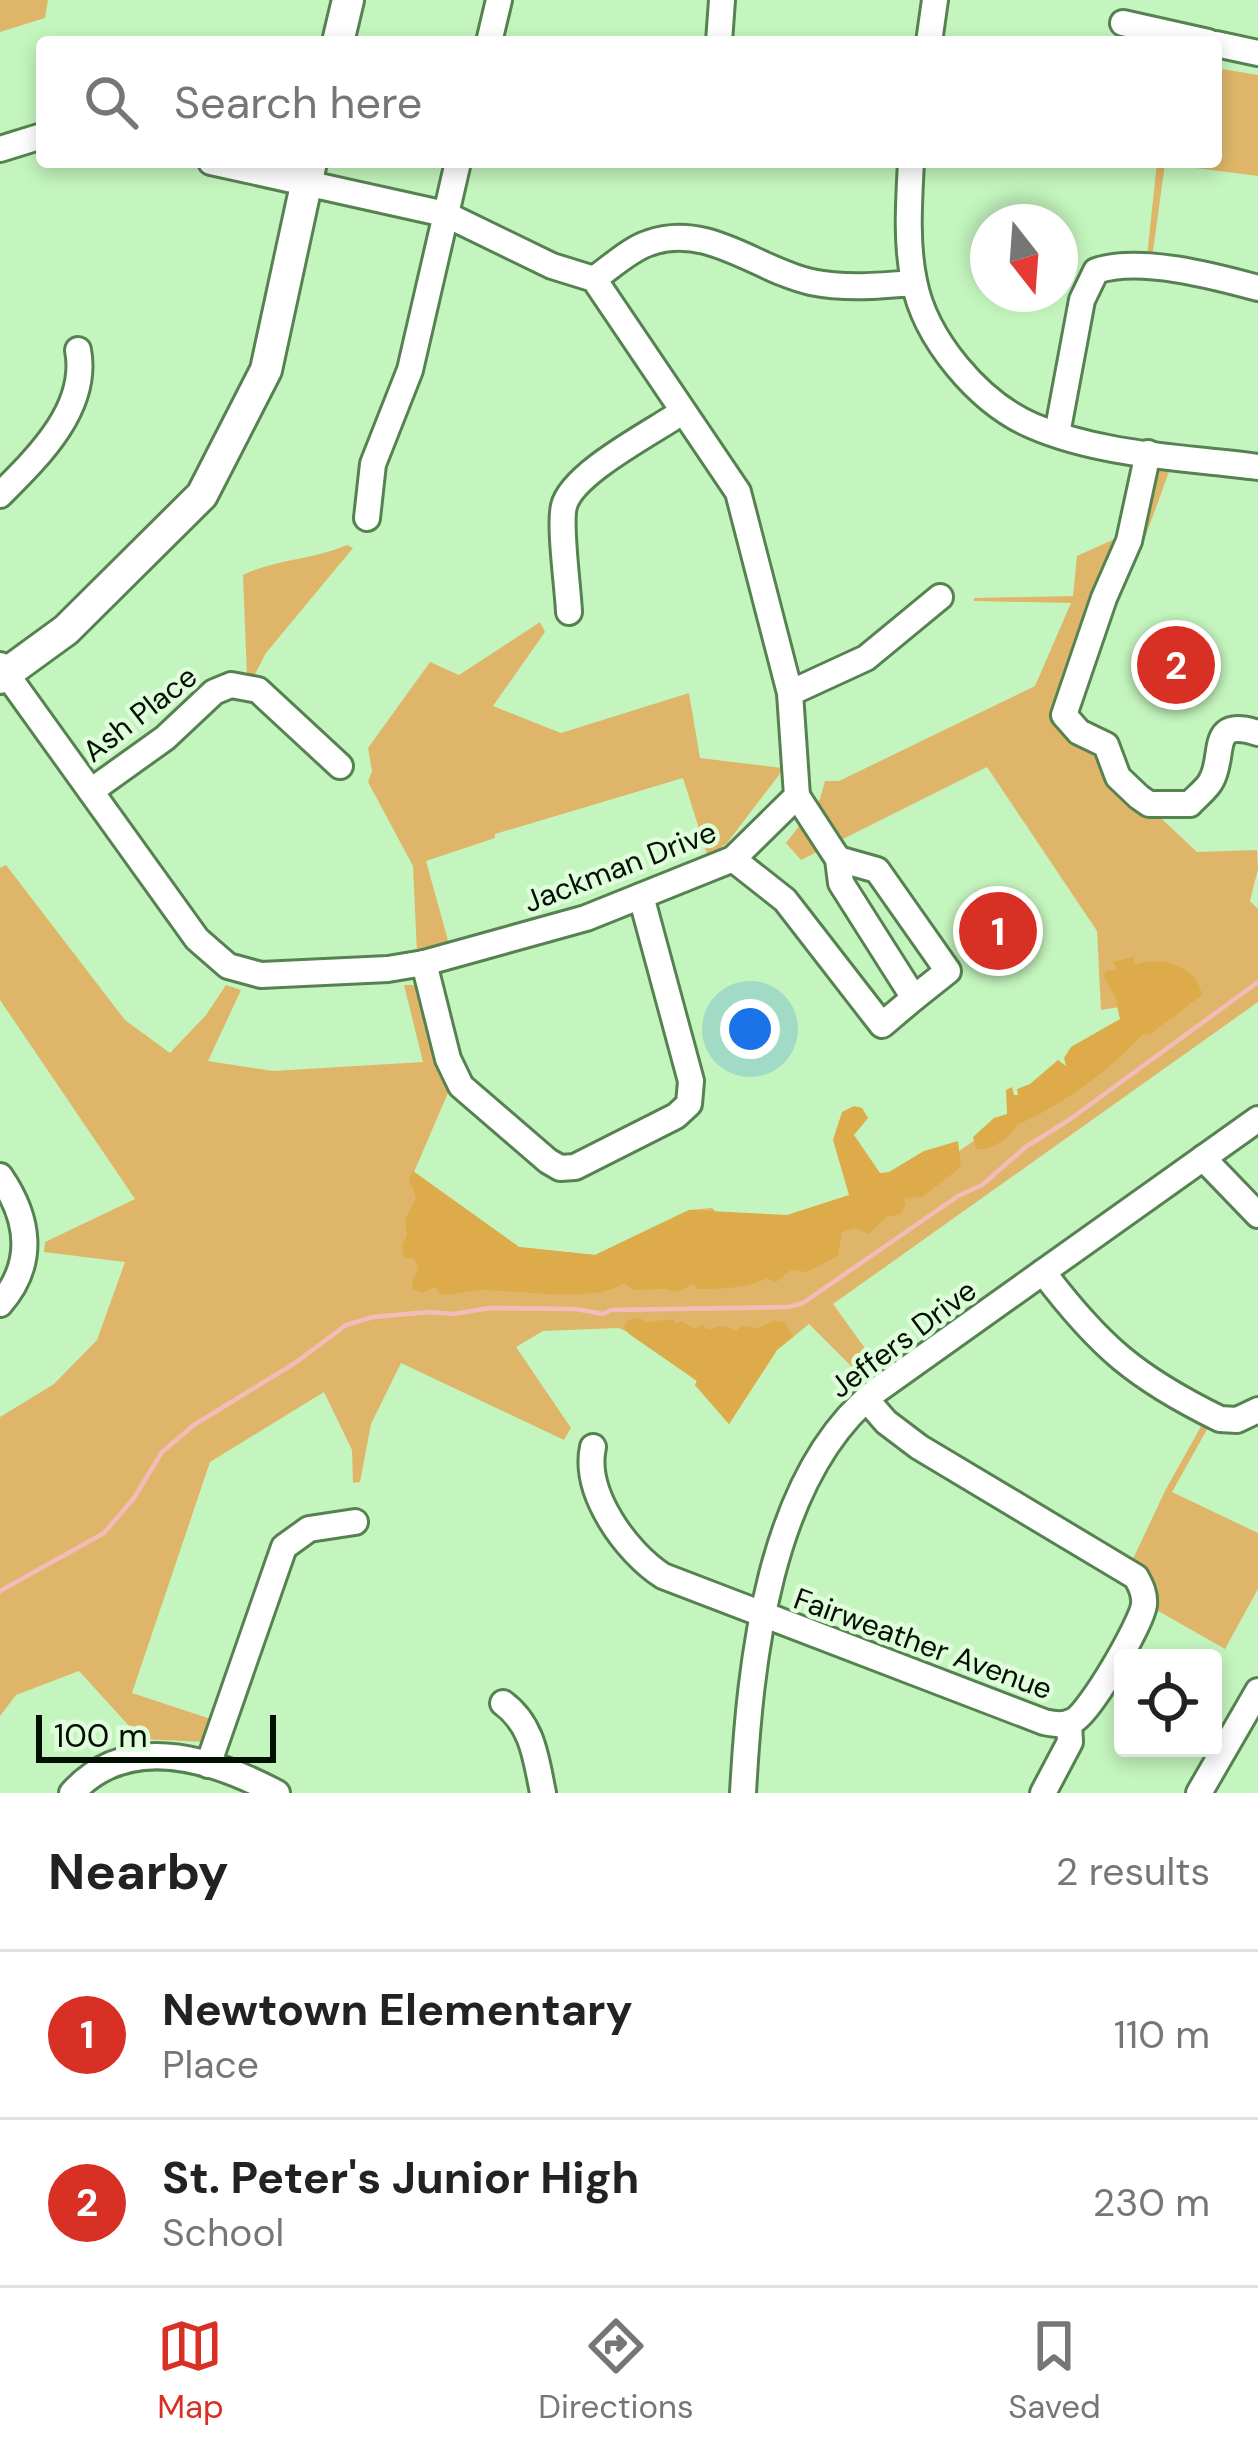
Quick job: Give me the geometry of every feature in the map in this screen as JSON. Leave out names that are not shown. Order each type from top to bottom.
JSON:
[{"type":"main road","points":[[339,36],[348,0]]},
{"type":"main road","points":[[2,672],[66,630],[202,495],[266,370],[308,173]]},
{"type":"street","points":[[490,36],[499,0]]},
{"type":"street","points":[[719,36],[722,0]]},
{"type":"street","points":[[930,36],[935,0]]},
{"type":"street","points":[[1123,22],[1182,36]]},
{"type":"street","points":[[1222,45],[1258,53]]},
{"type":"street","points":[[0,149],[36,138]]},
{"type":"street","points":[[264,168],[308,173],[445,214],[552,266],[594,279],[737,493],[790,693],[797,796],[838,860],[841,884],[914,998]]},
{"type":"street","points":[[367,518],[373,464],[410,370],[456,168]]},
{"type":"street","points":[[911,168],[914,284],[930,324],[965,374],[1011,414],[1057,434],[1148,453],[1258,467]]},
{"type":"street","points":[[594,279],[648,243],[684,239],[722,245],[807,281],[857,287],[914,284]]},
{"type":"street","points":[[1057,434],[1082,300],[1096,271],[1113,265],[1148,266],[1258,288]]},
{"type":"street","points":[[0,495],[73,405],[81,382],[78,350]]},
{"type":"street","points":[[569,612],[562,523],[568,496],[587,476],[682,412]]},
{"type":"street","points":[[1148,453],[1129,542],[1104,598],[1064,716],[1078,732],[1106,745],[1118,778],[1129,789],[1160,806],[1190,804],[1211,782],[1219,741],[1230,730],[1258,733]]},
{"type":"street","points":[[790,693],[866,658],[940,597]]},
{"type":"street","name":"Jackman Drive","points":[[2,672],[197,939],[228,966],[250,974],[388,969],[586,918],[734,859],[797,796]]},
{"type":"street","name":"Ash Place","points":[[91,791],[165,738],[214,692],[231,685],[258,690],[340,766]]},
{"type":"street","points":[[734,859],[785,900],[882,1025],[948,971],[877,870],[838,860]]},
{"type":"street","points":[[424,963],[448,1059],[461,1086],[548,1161],[560,1168],[575,1167],[676,1116],[691,1096],[691,1081],[641,896]]},
{"type":"street","name":"Jeffers Drive","points":[[743,1793],[749,1692],[763,1617],[805,1482],[829,1441],[866,1399],[1258,1119]]},
{"type":"street","points":[[1203,1158],[1258,1215]]},
{"type":"street","points":[[0,1176],[18,1206],[26,1244],[17,1279],[0,1304]]},
{"type":"street","points":[[1043,1272],[1086,1328],[1128,1366],[1220,1419],[1237,1420],[1258,1410]]},
{"type":"street","name":"Fairweather Avenue","points":[[593,1447],[591,1472],[599,1497],[642,1560],[671,1581],[1044,1722],[1070,1723],[1089,1706],[1140,1618],[1144,1599],[1139,1582],[1127,1569],[919,1447],[866,1399]]},
{"type":"street","points":[[208,1765],[284,1547],[308,1528],[355,1522]]},
{"type":"street","points":[[1199,1793],[1258,1690]]},
{"type":"street","points":[[503,1703],[530,1735],[543,1793]]},
{"type":"street","points":[[1043,1793],[1070,1742],[1070,1723]]},
{"type":"street","points":[[72,1793],[99,1771],[136,1757],[172,1756],[277,1793]]},
{"type":"shaded area","points":[[0,0],[48,0],[45,18],[0,32]]},
{"type":"shaded area","points":[[1222,69],[1258,75],[1258,176],[1196,168],[1222,168]]},
{"type":"shaded area","points":[[1156,168],[1164,168],[1152,258],[1147,257]]},
{"type":"shaded area","points":[[1137,465],[1170,469],[1143,543],[1115,594],[1072,735],[1197,852],[1257,850],[1250,901],[1258,909],[1258,1002],[833,1304],[880,1369],[865,1380],[809,1324],[777,1350],[729,1424],[695,1385],[697,1381],[619,1328],[543,1331],[516,1347],[571,1428],[564,1440],[401,1363],[371,1424],[360,1482],[353,1483],[352,1450],[324,1392],[210,1462],[132,1693],[214,1720],[205,1742],[141,1739],[79,1671],[16,1695],[0,1716],[0,1417],[54,1384],[97,1340],[125,1262],[44,1252],[45,1242],[135,1199],[0,1000],[0,868],[6,865],[125,1020],[170,1053],[206,1015],[226,985],[241,990],[208,1061],[273,1071],[423,1062],[404,985],[417,985],[451,1086],[414,1172],[519,1247],[595,1255],[689,1210],[712,1208],[858,1222],[1153,1015],[1144,1003],[1101,1010],[1097,931],[987,767],[801,860],[786,843],[820,799],[825,781],[839,781],[1035,686],[1071,603],[974,598],[1073,596],[1077,556],[1128,533]]},
{"type":"shaded area","points":[[347,545],[353,548],[266,653],[253,678],[247,676],[243,575]]},
{"type":"shaded area","points":[[540,622],[545,632],[493,706],[561,733],[689,693],[700,758],[782,768],[727,843],[708,857],[683,778],[495,834],[495,838],[426,861],[449,944],[417,953],[413,866],[368,782],[372,771],[368,748],[430,662],[459,675]]},
{"type":"shaded area","points":[[1134,957],[1134,965],[1154,961],[1185,969],[1202,995],[1150,1034],[1142,1035],[1067,1098],[1018,1124],[1000,1142],[976,1149],[973,1137],[994,1118],[1007,1114],[1006,1090],[1012,1087],[1018,1095],[1017,1089],[1058,1060],[1066,1066],[1064,1058],[1071,1047],[1120,1019],[1104,976],[1106,971],[1117,970],[1113,962]]},
{"type":"shaded area","points":[[862,1108],[868,1118],[854,1135],[880,1173],[924,1151],[958,1141],[961,1167],[922,1197],[903,1198],[906,1205],[900,1214],[886,1217],[869,1234],[856,1228],[842,1232],[838,1256],[807,1272],[791,1270],[776,1282],[767,1278],[715,1289],[697,1289],[694,1284],[675,1292],[633,1290],[624,1283],[576,1294],[480,1290],[442,1295],[434,1287],[423,1293],[413,1289],[419,1267],[414,1258],[404,1258],[402,1244],[407,1236],[405,1220],[416,1198],[409,1178],[413,1171],[519,1247],[595,1255],[689,1210],[787,1215],[849,1195],[833,1140],[842,1112]]},
{"type":"shaded area","points":[[640,1318],[646,1322],[674,1319],[694,1329],[723,1326],[736,1331],[742,1326],[785,1322],[793,1337],[777,1350],[729,1424],[695,1385],[697,1381],[629,1334],[624,1326]]},
{"type":"shaded area","points":[[1204,1421],[1210,1424],[1172,1492],[1258,1533],[1258,1589],[1225,1649],[1153,1608],[1132,1561]]},
{"type":"waterway","points":[[0,1591],[104,1533],[134,1498],[162,1452],[194,1425],[295,1363],[346,1325],[373,1317],[490,1308],[603,1314],[803,1303],[958,1196],[982,1185],[1027,1146],[1258,982]]},
{"type":"place","name":"St. Peter's Junior High","points":[[1176,665]]},
{"type":"place","name":"Newtown Elementary","points":[[998,931]]}]
